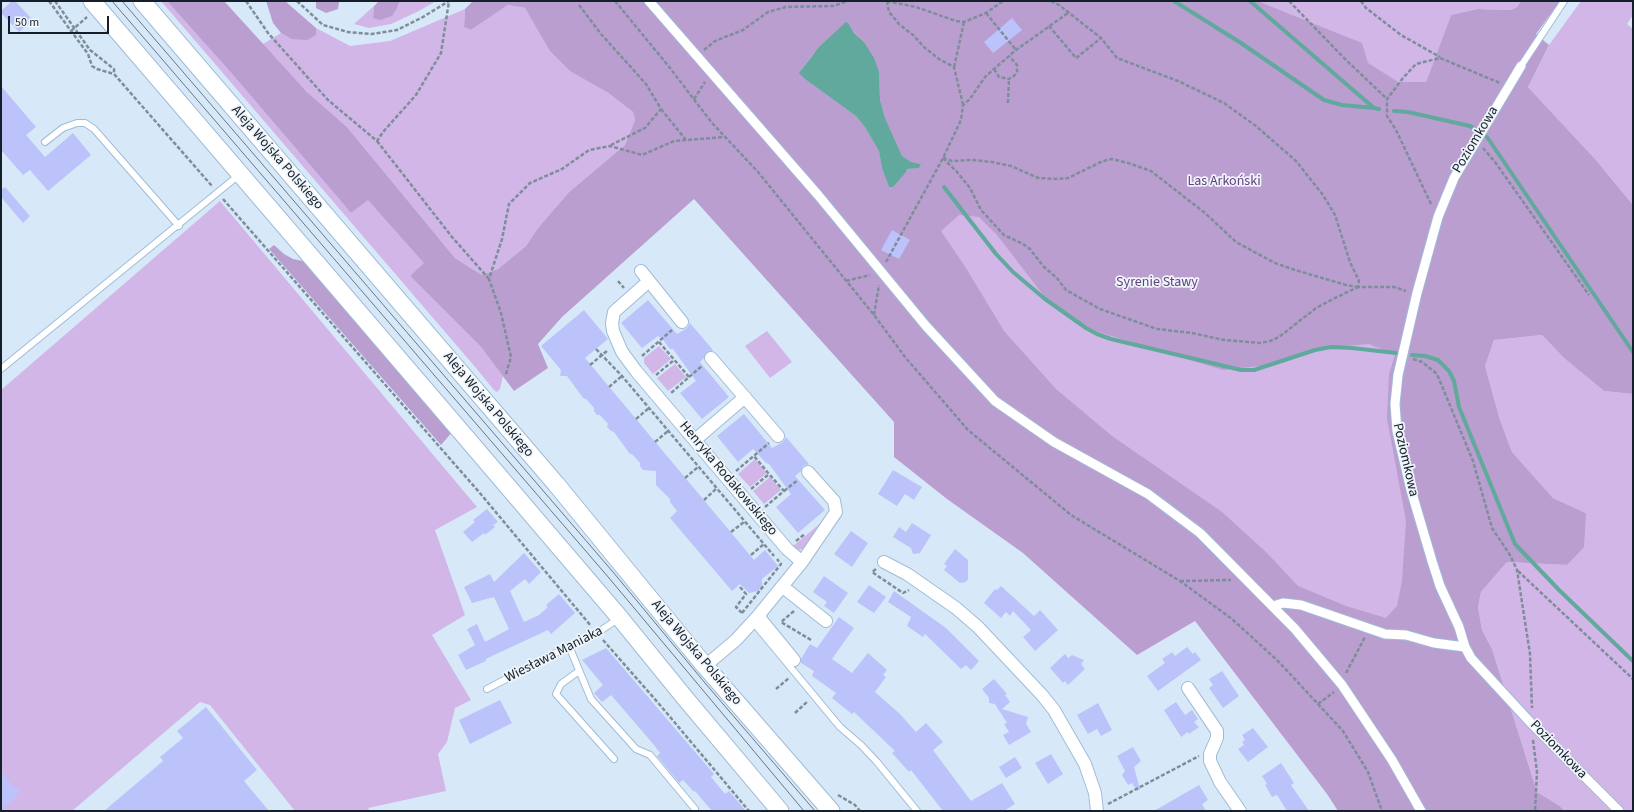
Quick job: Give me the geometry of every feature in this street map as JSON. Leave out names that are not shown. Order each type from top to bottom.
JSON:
[{"type":"main road","name":"Aleja Wojska Polskiego","points":[[142,1],[540,465],[705,666],[831,811]]},
{"type":"main road","points":[[92,7],[241,174],[620,618],[780,811]]},
{"type":"street","points":[[649,1],[712,71],[818,195],[926,326],[995,402],[1054,442],[1148,494],[1200,532],[1295,629],[1342,685],[1392,760],[1421,811]]},
{"type":"street","name":"Poziomkowa","points":[[1521,66],[1454,178],[1438,217],[1416,293],[1395,390],[1398,431],[1411,490],[1440,586],[1459,627],[1465,647],[1471,658],[1530,722],[1619,811]]},
{"type":"street","points":[[641,271],[649,281],[677,326]]},
{"type":"street","name":"Henryka Rodakowskiego","points":[[649,281],[614,312],[612,323],[618,342],[628,361],[787,549],[802,562]]},
{"type":"street","points":[[711,358],[745,397],[773,440]]},
{"type":"street","points":[[695,440],[745,397]]},
{"type":"street","points":[[705,666],[736,640],[783,587],[836,512],[834,501],[803,475]]},
{"type":"street","points":[[884,562],[913,578],[956,608],[978,627],[1042,695],[1058,716],[1085,764],[1095,793],[1097,810]]},
{"type":"street","points":[[783,587],[826,621]]},
{"type":"street","points":[[1273,606],[1283,603],[1301,606],[1385,634],[1406,635],[1434,643],[1465,647]]},
{"type":"street","points":[[754,621],[794,660]]},
{"type":"street","points":[[1188,688],[1217,731],[1217,738],[1210,754],[1210,761],[1214,770],[1240,811]]},
{"type":"lane","points":[[1521,66],[1564,1]]},
{"type":"lane","points":[[45,142],[63,128],[77,122],[85,123],[94,129],[179,226]]},
{"type":"lane","points":[[1,369],[179,226],[241,174]]},
{"type":"lane","name":"Wiesława Maniaka","points":[[487,689],[597,633],[620,618]]},
{"type":"lane","points":[[754,621],[840,727],[861,745],[877,762],[917,811]]},
{"type":"lane","points":[[569,646],[591,699],[636,749],[650,755],[695,809]]},
{"type":"lane","points":[[579,671],[560,684],[556,694],[614,759]]},
{"type":"path","points":[[49,1],[88,54],[92,66],[114,74],[479,492],[749,811]]},
{"type":"path","points":[[55,1],[90,50],[114,69],[114,74]]},
{"type":"path","points":[[246,1],[268,32],[328,100],[377,141],[452,236],[489,279],[501,313],[511,357],[506,374]]},
{"type":"path","points":[[296,1],[323,25],[348,32],[372,34],[397,30],[423,17],[449,1]]},
{"type":"path","points":[[377,141],[383,132],[416,95],[441,53],[449,1]]},
{"type":"path","points":[[615,1],[694,99],[758,172],[874,315],[905,357],[968,430],[1071,515],[1180,581],[1232,619],[1278,661],[1343,731],[1368,772],[1382,811]]},
{"type":"path","points":[[698,56],[715,41],[743,30],[768,12],[786,7],[833,6],[848,1]]},
{"type":"path","points":[[954,67],[939,59],[899,24],[889,12],[887,1],[916,7],[956,21],[964,22],[986,13],[1003,1]]},
{"type":"path","points":[[1050,1],[1059,5],[1101,38],[1117,58],[1178,81],[1224,103],[1256,126],[1296,161],[1315,183],[1335,215],[1350,262],[1359,281],[1358,287]]},
{"type":"path","points":[[1289,1],[1344,58],[1387,99]]},
{"type":"path","points":[[1361,1],[1366,8],[1401,35],[1440,58],[1508,86]]},
{"type":"path","points":[[579,5],[602,34],[646,84],[661,109],[686,140]]},
{"type":"path","points":[[71,31],[92,7]]},
{"type":"path","points":[[986,13],[1016,50]]},
{"type":"path","points":[[963,105],[970,99],[985,77],[994,69],[1016,50],[1068,13]]},
{"type":"path","points":[[874,315],[881,272],[943,158],[961,120],[963,105],[954,67],[964,22]]},
{"type":"path","points":[[1049,26],[1076,58],[1101,38]]},
{"type":"path","points":[[994,69],[999,77],[1009,79],[1014,76],[1017,72],[1017,65],[1009,56]]},
{"type":"path","points":[[1438,217],[1396,130],[1387,116],[1387,99],[1416,64],[1440,58]]},
{"type":"path","points":[[694,99],[712,71]]},
{"type":"path","points":[[1008,103],[1009,79]]},
{"type":"path","points":[[489,279],[502,239],[509,204],[530,183],[562,169],[589,150],[610,146],[645,128],[661,109]]},
{"type":"path","points":[[610,146],[642,155],[674,141],[726,137]]},
{"type":"path","points":[[1476,140],[1495,162],[1589,295]]},
{"type":"path","points":[[943,158],[970,188],[981,210],[1004,235],[1024,244],[1030,249],[1044,267],[1057,278],[1066,290],[1100,309],[1157,328],[1192,333],[1224,340],[1260,343],[1270,341],[1279,337],[1316,308],[1358,287]]},
{"type":"path","points":[[943,158],[952,161],[973,160],[992,162],[1011,166],[1038,178],[1058,179],[1068,178],[1103,161],[1112,159],[1128,163],[1151,171],[1205,212],[1236,242],[1275,263],[1346,286],[1394,288],[1416,293]]},
{"type":"path","points":[[846,281],[881,272]]},
{"type":"path","points":[[642,356],[677,326]]},
{"type":"path","points":[[590,365],[618,342]]},
{"type":"path","points":[[659,342],[689,377]]},
{"type":"path","points":[[1402,355],[1422,362],[1437,374],[1473,461],[1492,528],[1510,554],[1517,570],[1530,654],[1532,720],[1530,722],[1537,772],[1535,811]]},
{"type":"path","points":[[646,383],[674,360]]},
{"type":"path","points":[[661,401],[698,369]]},
{"type":"path","points":[[609,387],[622,376]]},
{"type":"path","points":[[636,419],[649,408]]},
{"type":"path","points":[[655,442],[668,431]]},
{"type":"path","points":[[728,478],[773,440]]},
{"type":"path","points":[[754,456],[784,491]]},
{"type":"path","points":[[685,478],[698,467]]},
{"type":"path","points":[[743,496],[769,474]]},
{"type":"path","points":[[758,513],[803,475]]},
{"type":"path","points":[[704,500],[716,489]]},
{"type":"path","points":[[731,532],[744,522]]},
{"type":"path","points":[[751,555],[764,544]]},
{"type":"path","points":[[742,613],[781,564],[777,558]]},
{"type":"path","points":[[884,562],[872,572],[903,593],[913,591]]},
{"type":"path","points":[[1517,570],[1633,679]]},
{"type":"path","points":[[1180,581],[1248,580]]},
{"type":"path","points":[[740,587],[746,594],[736,607],[754,621]]},
{"type":"path","points":[[795,609],[781,622],[811,640]]},
{"type":"path","points":[[1318,704],[1342,685],[1364,637],[1376,631]]},
{"type":"path","points":[[776,689],[794,672]]},
{"type":"path","points":[[795,713],[814,696]]},
{"type":"path","points":[[1097,810],[1197,756],[1210,754]]},
{"type":"path","points":[[835,793],[855,805],[860,811]]},
{"type":"green space","points":[[161,1],[167,1],[233,75],[351,213],[368,199],[425,263],[410,276],[481,347],[503,376],[500,389],[497,392],[494,390]]},
{"type":"green space","name":"Las Arkoński","points":[[167,1],[224,1],[307,92],[347,127],[455,258],[482,275],[498,269],[526,246],[538,228],[569,192],[625,145],[635,120],[633,112],[607,92],[570,71],[550,51],[525,8],[508,5],[471,30],[464,27],[465,9],[473,1],[1257,1],[1362,43],[1368,63],[1398,82],[1426,82],[1451,15],[1477,9],[1511,10],[1517,7],[1521,1],[1560,1],[1536,34],[1549,45],[1528,87],[1596,160],[1633,205],[1633,394],[1604,391],[1565,359],[1542,335],[1494,340],[1485,366],[1500,420],[1512,452],[1553,498],[1586,513],[1584,547],[1567,565],[1507,562],[1481,592],[1478,607],[1482,630],[1492,649],[1537,792],[1560,806],[1564,811],[1338,811],[1327,794],[1195,621],[1137,655],[1023,553],[947,499],[894,457],[894,422],[694,199],[562,317],[538,344],[548,368],[514,391],[481,347],[410,276],[424,263],[368,200],[351,213],[233,75]],"holes":[[[846,24],[864,42],[879,72],[880,100],[885,118],[902,156],[911,162],[921,164],[919,168],[907,169],[893,187],[889,187],[882,168],[879,151],[865,127],[856,116],[805,79],[802,69],[813,54]],[[959,215],[979,217],[997,235],[1044,296],[1070,316],[1095,331],[1223,370],[1279,364],[1312,349],[1369,344],[1395,355],[1389,374],[1387,418],[1406,521],[1402,581],[1397,606],[1386,618],[1346,606],[1298,586],[1266,552],[1222,512],[1112,436],[1056,389],[1004,331],[966,268],[941,231]]]},
{"type":"green space","points":[[266,1],[285,1],[316,28],[316,35],[307,40],[291,39],[281,33],[273,23]]},
{"type":"green space","points":[[316,1],[339,1],[338,9],[326,13],[316,8]]},
{"type":"green space","points":[[379,1],[400,1],[392,16],[380,20],[373,18],[374,6]]},
{"type":"green space","points":[[400,1],[436,1],[391,24],[369,28],[354,24],[374,6],[373,18],[397,8]]},
{"type":"green space","name":"Syrenie Stawy","points":[[608,1],[1521,1],[1517,7],[1511,10],[1477,9],[1451,15],[1426,82],[1403,82],[1421,415],[1485,645],[1196,618],[896,419]]},
{"type":"green space","points":[[1581,1],[1633,1],[1633,15],[1627,24],[1633,29],[1633,205],[1596,160],[1528,87],[1549,45]]},
{"type":"green space","points":[[508,5],[525,8],[535,24],[607,92],[633,112],[635,120],[625,145],[569,192],[538,228],[526,246],[498,269],[482,275],[455,258],[347,127],[307,92],[263,44],[281,33],[291,39],[316,35],[316,28],[350,46],[390,41],[465,9],[464,27],[471,30]]},
{"type":"green space","points":[[220,201],[477,507],[435,530],[465,615],[432,635],[471,700],[455,708],[447,742],[438,754],[446,791],[368,808],[370,811],[295,811],[210,705],[200,702],[72,811],[1,811],[1,390]]},
{"type":"green space","points":[[274,245],[284,254],[293,259],[308,262],[453,431],[441,445],[269,249]]},
{"type":"green space","points":[[767,331],[792,362],[770,378],[745,346]]},
{"type":"green space","points":[[1542,335],[1565,359],[1604,391],[1633,394],[1633,811],[1564,811],[1560,806],[1537,792],[1492,649],[1482,630],[1478,607],[1481,592],[1507,562],[1567,565],[1586,513],[1553,498],[1512,452],[1500,420],[1485,366],[1494,340]]},
{"type":"green space","points":[[659,346],[671,359],[653,374],[644,363],[644,358]]},
{"type":"green space","points":[[675,364],[686,377],[668,391],[657,378]]},
{"type":"green space","points":[[755,459],[767,473],[750,487],[738,474]]},
{"type":"green space","points":[[770,477],[781,490],[764,504],[753,491]]},
{"type":"green space","points":[[823,521],[806,548],[799,550],[792,547]]},
{"type":"shaded area","points":[[846,22],[854,33],[864,42],[874,58],[879,72],[880,100],[885,118],[902,156],[911,162],[921,164],[919,168],[907,169],[893,187],[889,187],[882,168],[879,151],[865,127],[856,116],[799,73],[819,47]]},
{"type":"building","points":[[12,1],[15,1],[33,20],[19,32],[1,13],[1,11]]},
{"type":"building","points":[[1012,18],[1022,30],[993,53],[984,42]]},
{"type":"building","points":[[1,86],[36,127],[26,135],[45,157],[73,133],[91,155],[48,191],[30,170],[23,175],[1,150]]},
{"type":"building","points":[[5,187],[30,216],[23,223],[1,197],[1,190]]},
{"type":"building","points":[[892,230],[910,240],[899,259],[881,250]]},
{"type":"building","points":[[648,300],[677,334],[687,328],[690,323],[713,350],[706,353],[700,362],[729,397],[702,419],[680,393],[696,381],[673,349],[670,349],[661,337],[660,338],[658,336],[642,348],[621,323]]},
{"type":"building","points":[[584,310],[608,339],[585,358],[754,560],[765,550],[778,566],[762,579],[762,586],[758,591],[749,593],[740,584],[732,591],[670,518],[677,511],[670,502],[670,499],[656,485],[656,471],[643,470],[640,463],[632,454],[630,454],[614,432],[607,427],[608,424],[600,415],[597,415],[594,408],[586,399],[583,398],[567,376],[560,376],[561,370],[541,346]]},
{"type":"building","points":[[744,414],[772,448],[783,442],[786,437],[809,464],[803,466],[801,471],[795,476],[825,510],[798,533],[776,507],[791,494],[769,464],[766,463],[753,449],[738,462],[717,436]]},
{"type":"building","points":[[893,470],[922,487],[914,500],[905,494],[897,506],[878,494]]},
{"type":"building","points":[[487,509],[498,522],[493,525],[495,527],[485,535],[484,533],[472,542],[463,532],[475,522],[473,520]]},
{"type":"building","points":[[912,523],[931,535],[920,553],[913,554],[911,548],[893,537],[899,527],[906,532]]},
{"type":"building","points":[[851,531],[868,543],[852,567],[834,554]]},
{"type":"building","points":[[955,549],[968,560],[968,579],[966,582],[960,583],[944,570],[947,566],[944,564]]},
{"type":"building","points":[[524,553],[541,572],[529,584],[525,579],[510,591],[524,622],[539,615],[548,607],[546,605],[559,594],[575,613],[551,634],[548,630],[494,655],[486,659],[486,661],[466,670],[458,655],[475,645],[467,629],[477,624],[485,642],[509,629],[494,597],[472,603],[464,587],[490,574],[494,582]]},
{"type":"building","points":[[824,576],[848,593],[834,613],[824,606],[827,602],[813,592]]},
{"type":"building","points":[[869,585],[886,597],[874,613],[857,602]]},
{"type":"building","points":[[1001,586],[1034,616],[1040,610],[1058,630],[1035,651],[1023,637],[1031,630],[1013,611],[1010,616],[1006,612],[1001,618],[984,603],[995,589],[997,590]]},
{"type":"building","points":[[894,591],[946,628],[979,661],[971,670],[966,665],[961,669],[925,634],[923,637],[907,626],[911,617],[888,602]]},
{"type":"building","points":[[839,617],[854,628],[832,659],[852,673],[868,653],[887,670],[883,675],[886,677],[875,692],[900,714],[916,732],[926,723],[943,742],[933,750],[971,801],[1002,783],[1015,804],[1004,811],[943,811],[911,770],[909,772],[892,753],[895,751],[854,712],[852,714],[832,698],[836,693],[812,676],[814,671],[801,663],[801,659],[810,644],[817,648]]},
{"type":"building","points":[[1187,647],[1193,654],[1195,652],[1201,660],[1158,691],[1147,676],[1165,663],[1162,659],[1172,652],[1175,656]]},
{"type":"building","points":[[606,648],[714,774],[711,777],[725,794],[729,791],[746,811],[712,811],[695,791],[694,792],[683,780],[679,783],[657,756],[660,753],[654,745],[611,695],[602,702],[594,693],[603,685],[582,660]]},
{"type":"building","points":[[1065,654],[1068,658],[1072,655],[1084,660],[1081,664],[1085,669],[1068,685],[1065,681],[1063,683],[1050,668]]},
{"type":"building","points":[[1222,671],[1239,696],[1223,708],[1209,688],[1213,685],[1209,679]]},
{"type":"building","points":[[994,679],[1007,694],[1005,695],[1010,702],[1002,709],[1028,717],[1026,724],[1031,732],[1009,745],[1003,735],[1009,732],[1004,724],[1007,723],[995,704],[989,703],[989,698],[982,689]]},
{"type":"building","points":[[500,700],[512,723],[470,744],[459,720]]},
{"type":"building","points":[[1176,702],[1185,715],[1192,710],[1198,719],[1194,722],[1199,727],[1189,734],[1188,732],[1181,737],[1164,710]]},
{"type":"building","points":[[1098,703],[1112,730],[1101,736],[1097,729],[1088,734],[1077,715]]},
{"type":"building","points":[[206,707],[257,770],[244,781],[269,811],[104,811],[163,761],[160,757],[183,738],[177,731]]},
{"type":"building","points":[[1253,728],[1268,747],[1248,762],[1238,749],[1244,745],[1242,742],[1245,740],[1242,735]]},
{"type":"building","points":[[1133,747],[1141,761],[1134,767],[1140,789],[1137,791],[1132,783],[1128,785],[1122,775],[1125,771],[1117,756]]},
{"type":"building","points":[[1051,754],[1063,774],[1048,784],[1035,763]]},
{"type":"building","points":[[1015,757],[1022,768],[1006,778],[999,767]]},
{"type":"building","points":[[1281,763],[1294,783],[1291,785],[1309,811],[1287,811],[1277,795],[1272,797],[1265,785],[1267,784],[1262,776]]},
{"type":"building","points":[[1,771],[14,787],[20,791],[12,802],[1,809]]},
{"type":"building","points":[[1199,785],[1208,800],[1202,804],[1206,811],[1154,811]]},
{"type":"waterway","points":[[1174,1],[1241,43],[1324,100],[1342,105],[1374,108]]},
{"type":"waterway","points":[[1250,1],[1374,108],[1379,109]]},
{"type":"waterway","points":[[1394,111],[1408,112],[1470,126],[1475,129]]},
{"type":"waterway","points":[[1487,137],[1633,352]]},
{"type":"waterway","points":[[944,187],[996,254],[1013,272],[1045,299],[1097,334],[1111,339],[1241,370],[1254,370],[1315,350],[1331,347],[1396,353]]},
{"type":"waterway","points":[[1412,355],[1425,356],[1438,360],[1449,371],[1454,381],[1459,407],[1515,544],[1559,590],[1633,661]]},
{"type":"tram line","points":[[112,1],[609,578],[804,811]]},
{"type":"tram line","points":[[122,1],[613,572],[705,683],[815,811]]}]
